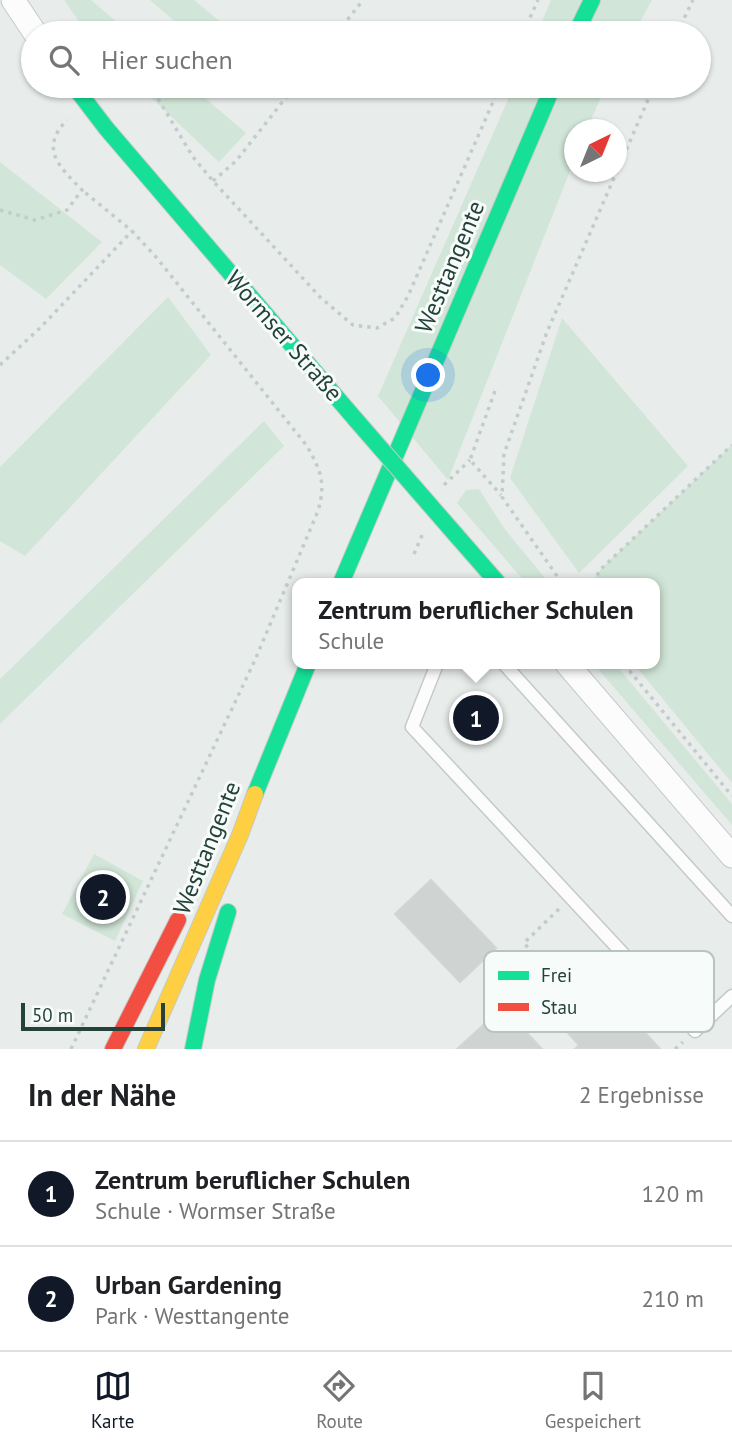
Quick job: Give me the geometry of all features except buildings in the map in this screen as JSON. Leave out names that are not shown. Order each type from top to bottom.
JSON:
[{"type":"main road","points":[[582,21],[592,0]]},
{"type":"main road","name":"Wormser Straße","points":[[83,98],[494,578]]},
{"type":"main road","name":"Westtangente","points":[[343,578],[548,98]]},
{"type":"main road","name":"Westtangente","points":[[146,1049],[240,835],[306,669]]},
{"type":"main road","points":[[223,835],[265,767]]},
{"type":"main road","points":[[192,1049],[207,980],[228,911],[240,835]]},
{"type":"main road","points":[[113,1049],[184,908]]},
{"type":"street","points":[[13,0],[27,21]]},
{"type":"street","points":[[571,669],[732,856]]},
{"type":"lane","points":[[435,669],[412,727],[620,951]]},
{"type":"lane","points":[[509,669],[732,916]]},
{"type":"lane","points":[[714,1013],[732,996]]},
{"type":"path","points":[[346,21],[363,0]]},
{"type":"path","points":[[528,21],[538,0]]},
{"type":"path","points":[[683,21],[693,0]]},
{"type":"path","points":[[158,98],[193,157],[321,298],[353,325],[377,328],[395,318],[408,296],[495,98]]},
{"type":"path","points":[[213,181],[236,161],[286,98]]},
{"type":"path","points":[[502,497],[504,454],[547,332],[649,98]]},
{"type":"path","points":[[71,1049],[256,660],[318,511],[323,492],[319,468],[307,446],[156,257],[132,231],[82,190],[57,163],[52,144],[58,129],[86,102]]},
{"type":"path","points":[[0,210],[35,220],[67,210],[82,190]]},
{"type":"path","points":[[0,365],[41,327],[132,231]]},
{"type":"path","points":[[495,391],[470,460],[502,497],[559,578]]},
{"type":"path","points":[[596,578],[600,570],[732,445]]},
{"type":"path","points":[[628,669],[732,796]]},
{"type":"path","points":[[531,951],[524,943],[571,898]]},
{"type":"green space","points":[[64,0],[91,0],[116,21],[79,21]]},
{"type":"green space","points":[[150,0],[194,0],[219,21],[174,21]]},
{"type":"green space","points":[[551,0],[652,0],[641,21],[542,21]]},
{"type":"green space","points":[[152,98],[205,98],[246,133],[219,162]]},
{"type":"green space","points":[[509,98],[601,98],[591,119],[564,119],[566,182],[448,480],[378,396]]},
{"type":"green space","points":[[0,162],[102,242],[46,299],[0,265]]},
{"type":"green space","points":[[168,297],[211,355],[25,556],[0,541],[0,467]]},
{"type":"green space","points":[[562,318],[688,466],[579,573],[510,478]]},
{"type":"green space","points":[[264,421],[284,446],[0,724],[0,679]]},
{"type":"green space","points":[[732,445],[732,783],[638,669],[660,669],[660,578],[596,578],[600,570]]},
{"type":"green space","points":[[479,489],[504,528],[545,578],[522,578],[457,503],[466,490]]},
{"type":"green space","points":[[598,669],[619,669],[732,804],[732,825]]},
{"type":"green space","points":[[94,854],[143,881],[115,941],[62,914]]},
{"type":"traffic: fast","points":[[582,21],[592,0]]},
{"type":"traffic: fast","points":[[83,98],[356,420]]},
{"type":"traffic: fast","points":[[343,578],[548,98]]},
{"type":"traffic: fast","points":[[356,420],[456,535]]},
{"type":"traffic: fast","points":[[456,535],[494,578]]},
{"type":"traffic: fast","points":[[255,794],[306,669]]},
{"type":"traffic: fast","points":[[193,1049],[207,980],[228,912]]},
{"type":"traffic: slow","points":[[146,1049],[240,835],[255,794]]},
{"type":"traffic: jam","points":[[113,1049],[178,920]]},
{"type":"place","name":"Zentrum beruflicher Schulen","points":[[476,718]]},
{"type":"place","name":"Urban Gardening","points":[[103,897]]}]
